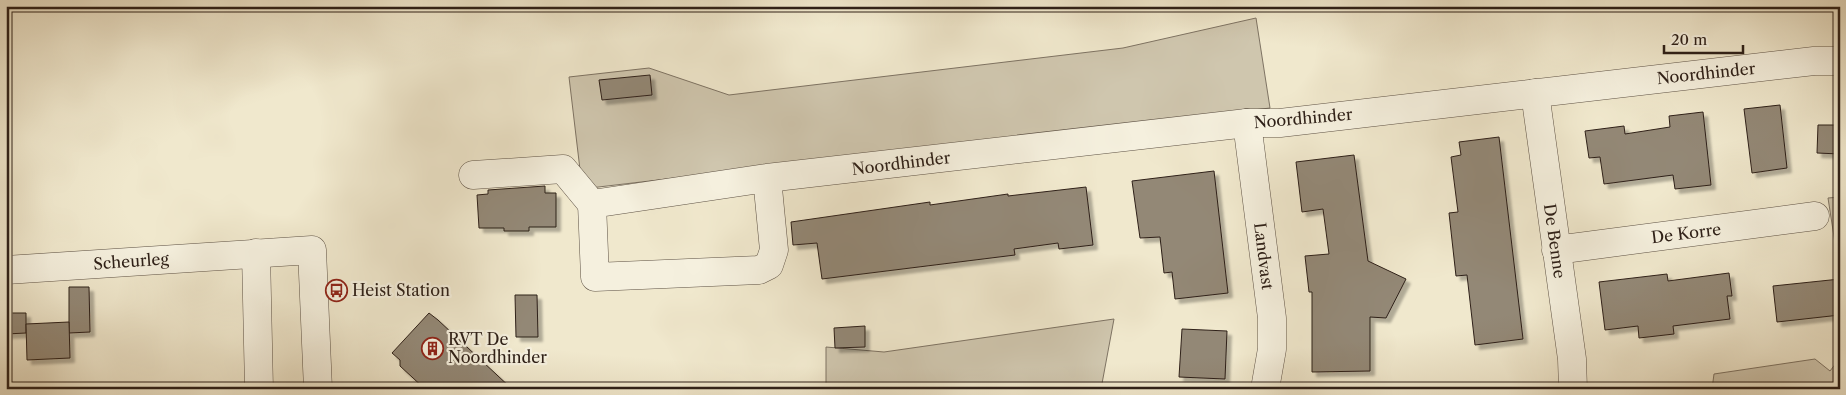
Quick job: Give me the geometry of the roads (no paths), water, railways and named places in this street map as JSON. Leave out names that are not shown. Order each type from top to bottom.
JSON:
[{"type":"street","name":"Noordhinder","points":[[592,204],[767,178],[1246,123],[1280,123],[1814,61],[1840,61]]},
{"type":"street","name":"De Benne","points":[[1535,93],[1572,359],[1573,389]]},
{"type":"street","name":"Landvast","points":[[1246,123],[1272,318],[1272,349],[1265,389]]},
{"type":"street","points":[[473,175],[563,169],[592,204],[595,277],[758,270],[769,265],[774,250],[767,178]]},
{"type":"street","name":"De Korre","points":[[1556,250],[1815,216]]},
{"type":"street","name":"Scheurleg","points":[[6,270],[312,250],[318,389]]},
{"type":"street","points":[[256,253],[259,389]]},
{"type":"place","name":"Heist Station","points":[[336,290]]},
{"type":"place","name":"RVT De Noordhinder","points":[[432,348]]}]
